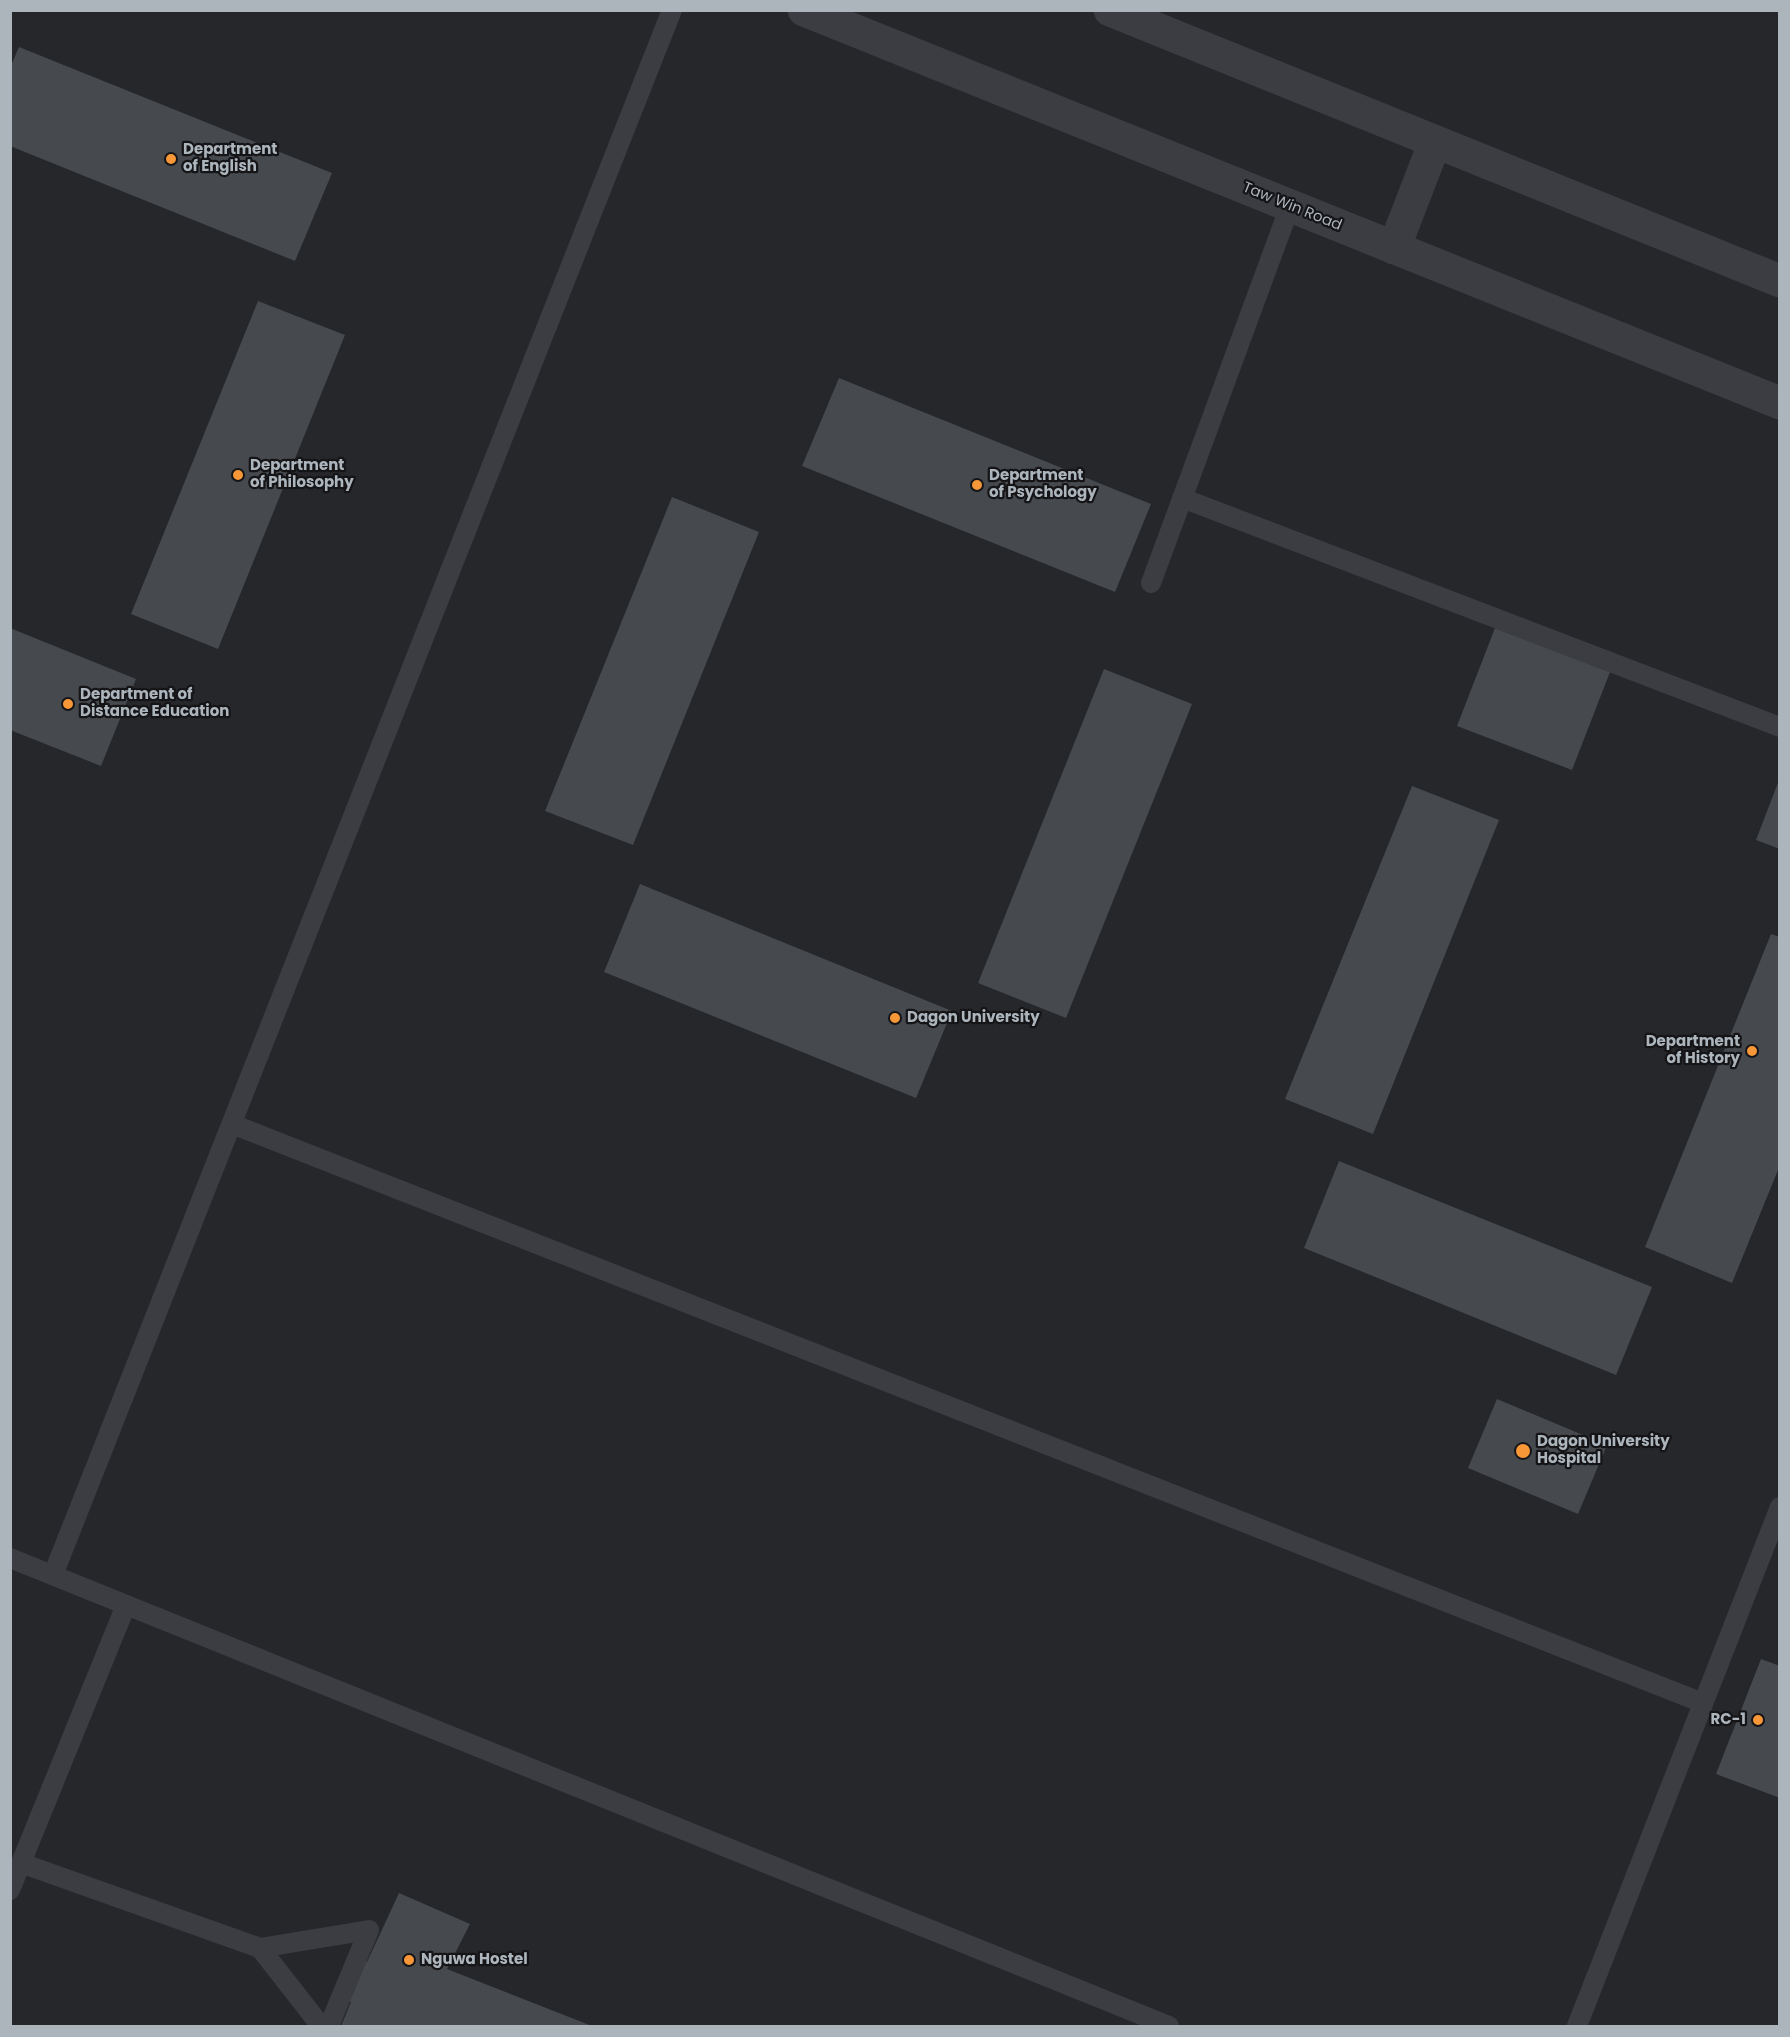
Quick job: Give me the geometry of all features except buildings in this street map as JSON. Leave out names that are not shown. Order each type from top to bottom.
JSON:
[{"type":"street","name":"Taw Win Road","points":[[804,10],[1779,403]]},
{"type":"street","points":[[1110,10],[1779,281]]},
{"type":"street","points":[[1394,248],[1434,142]]},
{"type":"lane","points":[[53,1575],[672,10]]},
{"type":"lane","points":[[1151,583],[1290,206]]},
{"type":"lane","points":[[1182,498],[1779,727]]},
{"type":"lane","points":[[232,1124],[1703,1703]]},
{"type":"lane","points":[[1577,2026],[1779,1508]]},
{"type":"lane","points":[[10,1558],[1169,2026]]},
{"type":"lane","points":[[10,1890],[126,1605]]},
{"type":"lane","points":[[21,1863],[260,1948],[369,1930],[329,2026]]},
{"type":"lane","points":[[260,1948],[321,2026]]},
{"type":"shaded area","name":"Dagon University","points":[[11,11],[1779,11],[1779,2026],[11,2026]]},
{"type":"place","name":"Department of English","points":[[171,159]]},
{"type":"place","name":"Department of Philosophy","points":[[238,475]]},
{"type":"place","name":"Department of Psychology","points":[[977,485]]},
{"type":"place","name":"Department of Distance Education","points":[[68,704]]},
{"type":"place","name":"Dagon University","points":[[895,1018]]},
{"type":"place","name":"Department of History","points":[[1752,1051]]},
{"type":"place","name":"Dagon University Hospital","points":[[1523,1451]]},
{"type":"place","name":"RC-1","points":[[1758,1720]]},
{"type":"place","name":"Nguwa Hostel","points":[[409,1960]]}]
